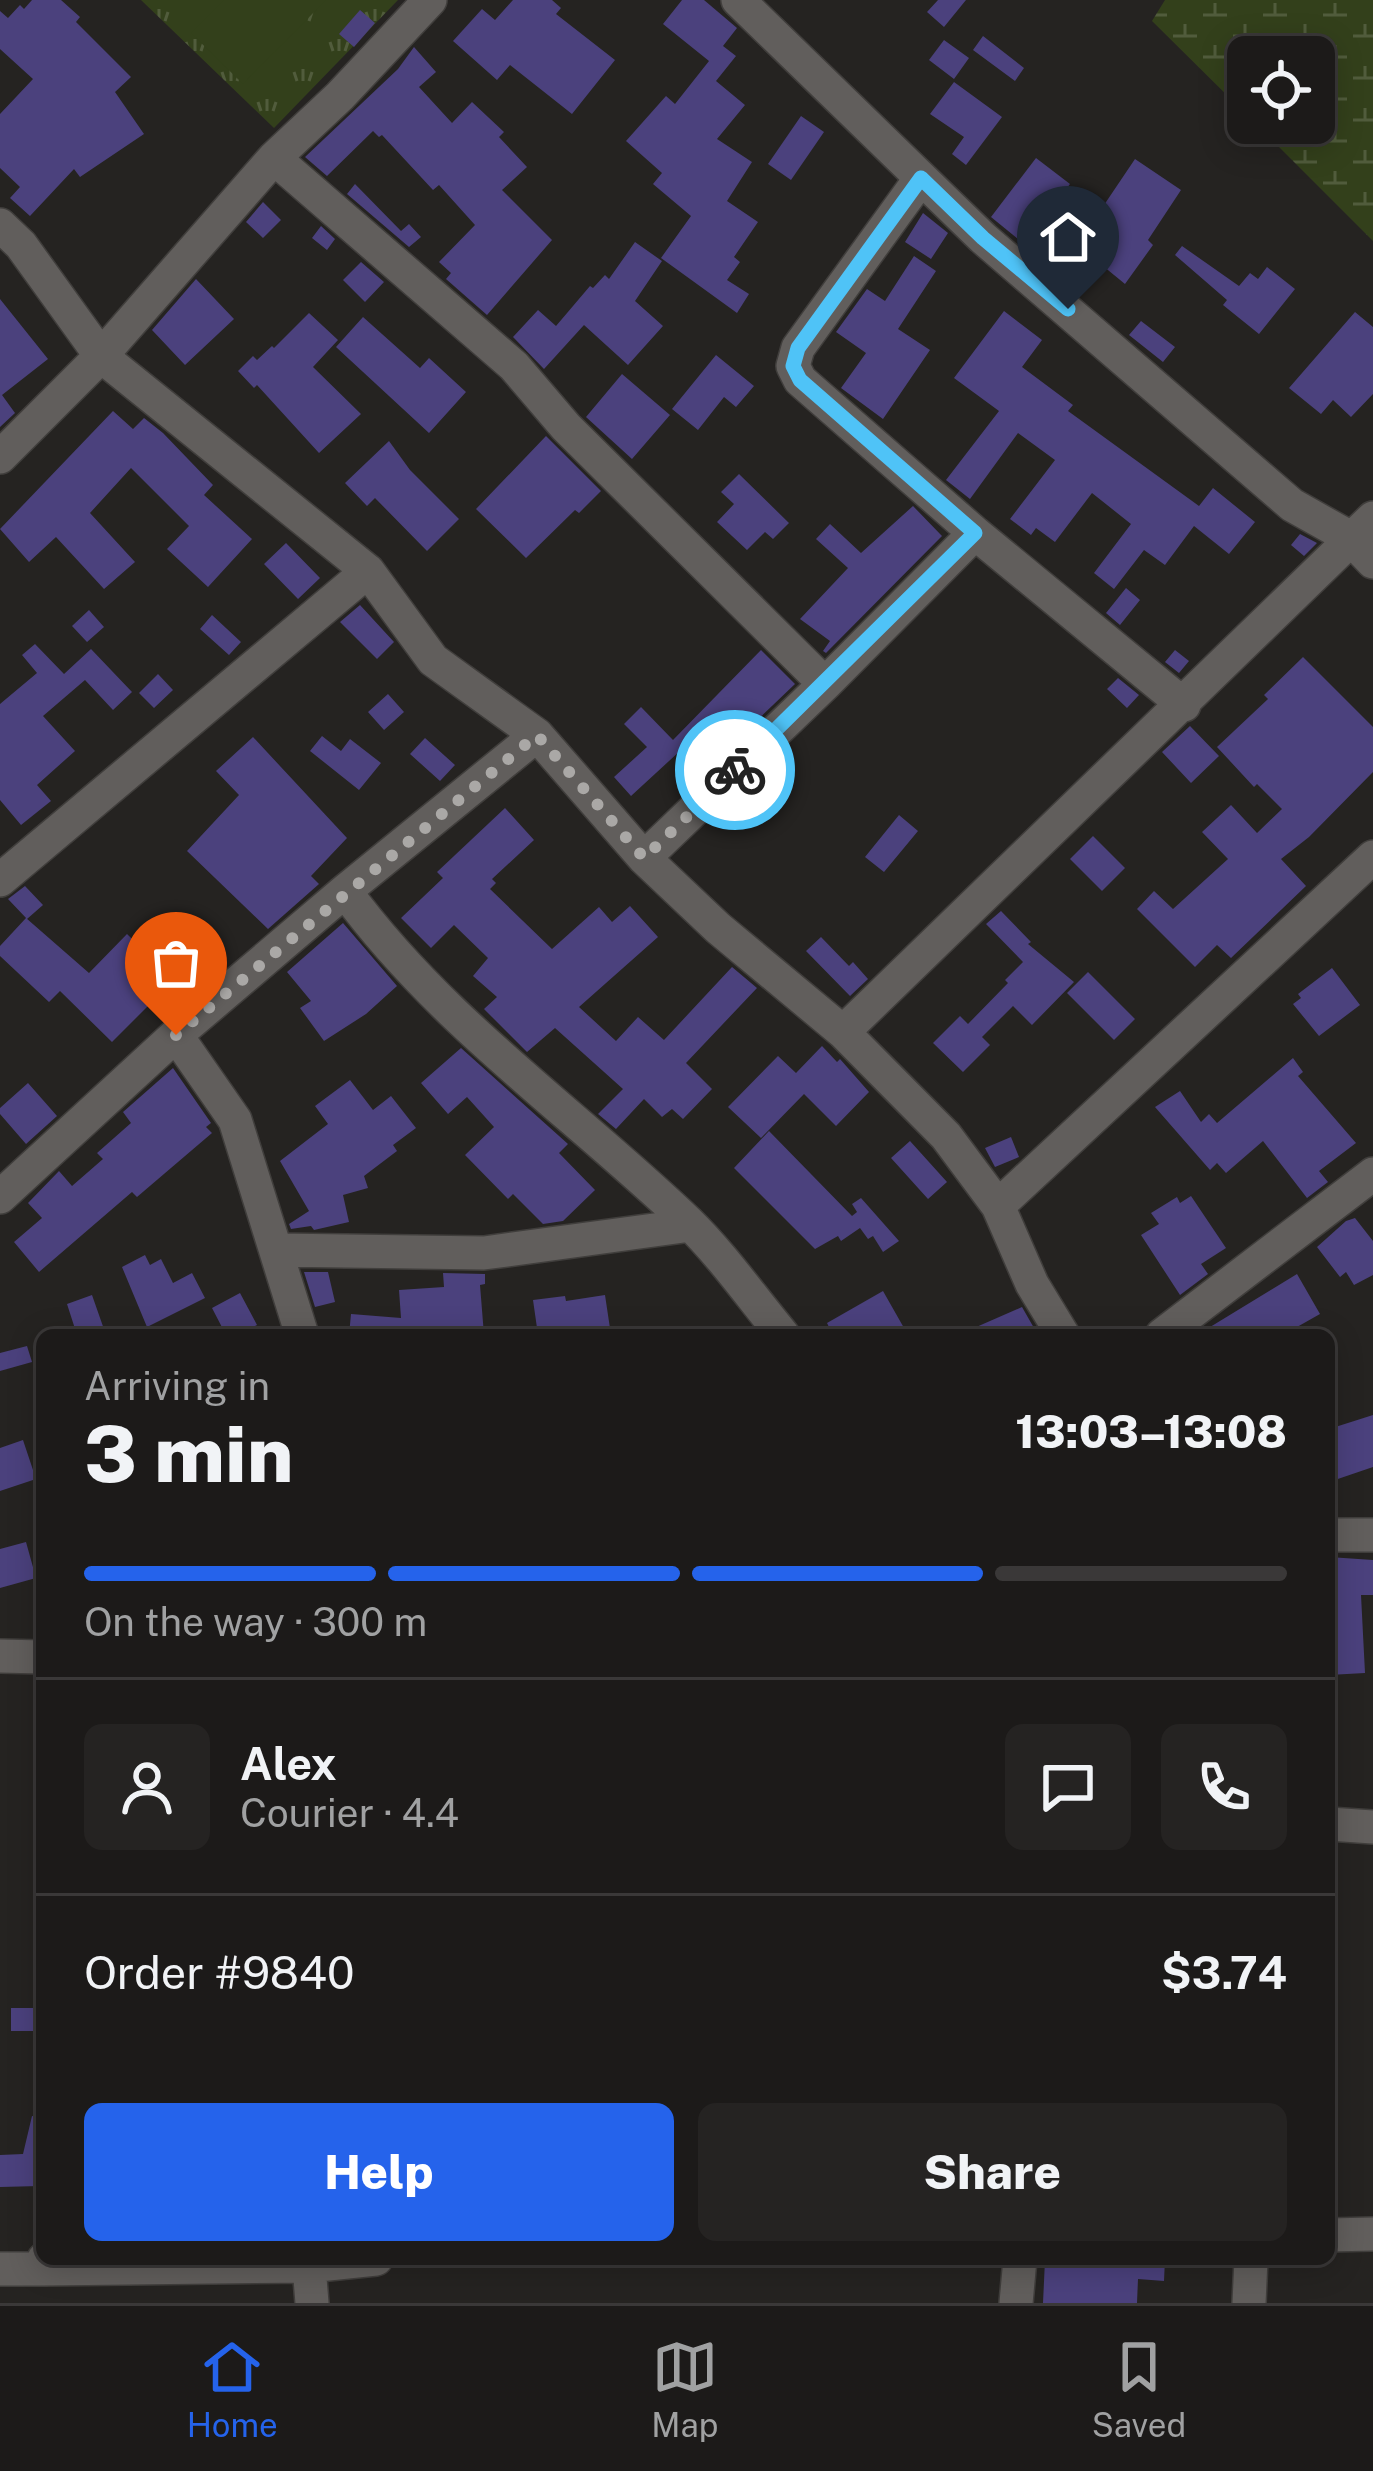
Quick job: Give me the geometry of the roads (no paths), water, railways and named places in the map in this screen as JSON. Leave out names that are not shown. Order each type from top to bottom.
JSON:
[{"type":"street","points":[[0,457],[101,356],[274,158],[430,0]]},
{"type":"street","points":[[738,0],[983,238],[1292,505],[1361,528]]},
{"type":"street","points":[[274,158],[514,367],[566,428],[825,684]]},
{"type":"street","points":[[921,178],[798,348],[793,366],[800,380],[975,533],[1184,705]]},
{"type":"street","points":[[0,224],[21,245],[101,356],[368,572],[434,660],[537,735],[644,858],[718,928],[843,1032],[946,1136],[998,1206],[1032,1284],[1059,1329]]},
{"type":"street","points":[[1361,528],[1373,562]]},
{"type":"street","points":[[843,1032],[1361,528]]},
{"type":"street","points":[[644,858],[975,533]]},
{"type":"street","points":[[0,880],[368,572]]},
{"type":"street","points":[[0,1197],[176,1035],[537,735]]},
{"type":"street","points":[[998,1206],[1373,857]]},
{"type":"street","points":[[345,891],[416,978],[691,1225],[778,1329]]},
{"type":"street","points":[[176,1035],[235,1120],[300,1329]]},
{"type":"street","points":[[1170,1329],[1373,1174]]},
{"type":"street","points":[[277,1250],[484,1253],[691,1225]]},
{"type":"street","points":[[1335,1535],[1373,1535]]},
{"type":"street","points":[[0,1656],[36,1657]]},
{"type":"street","points":[[1335,1824],[1373,1827]]},
{"type":"street","points":[[1335,2235],[1373,2234]]},
{"type":"street","points":[[0,2269],[36,2265]]},
{"type":"street","points":[[176,2265],[319,2265]]},
{"type":"street","points":[[1016,2303],[1019,2265]]},
{"type":"street","points":[[1249,2303],[1252,2265]]},
{"type":"street","points":[[309,2266],[313,2303]]}]
